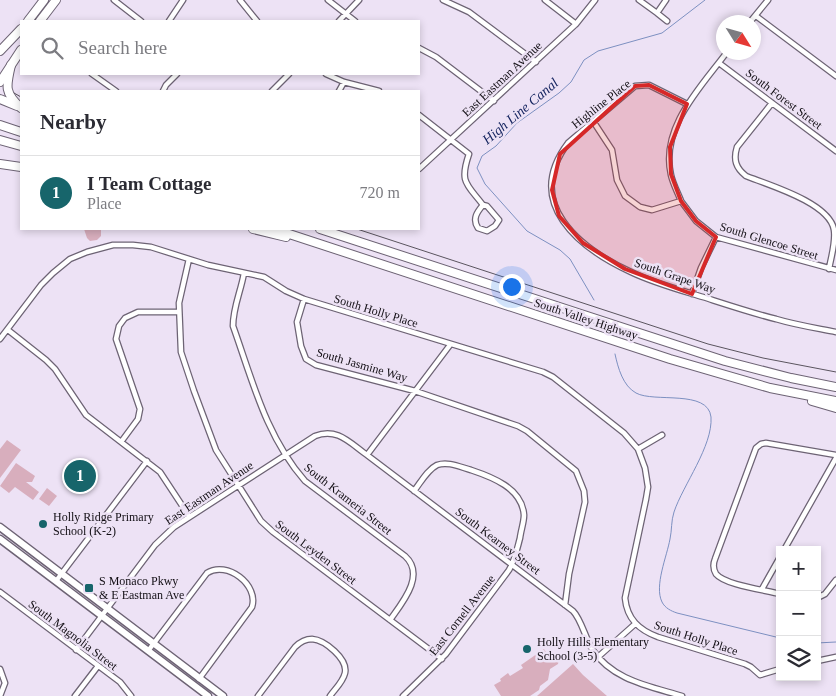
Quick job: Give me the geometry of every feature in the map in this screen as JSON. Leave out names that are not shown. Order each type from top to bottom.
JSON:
[{"type":"highway","points":[[29,20],[44,0]]},
{"type":"highway","points":[[41,20],[56,0]]},
{"type":"highway","points":[[0,51],[20,30]]},
{"type":"highway","points":[[0,57],[20,30]]},
{"type":"highway","points":[[0,82],[20,52]]},
{"type":"highway","points":[[11,65],[7,89],[11,98],[20,107]]},
{"type":"highway","points":[[0,98],[20,108]]},
{"type":"highway","points":[[0,125],[20,132]]},
{"type":"highway","points":[[0,140],[20,146]]},
{"type":"highway","points":[[0,164],[20,167]]},
{"type":"highway","points":[[257,230],[327,246]]},
{"type":"highway","name":"South Valley Highway","points":[[277,230],[670,359],[770,388],[836,401]]},
{"type":"highway","name":"South Valley Highway","points":[[323,230],[725,361],[836,387]]},
{"type":"highway","points":[[333,230],[394,253]]},
{"type":"highway","points":[[791,378],[836,382]]},
{"type":"highway","points":[[770,388],[836,408]]},
{"type":"main road","points":[[0,527],[223,696]]},
{"type":"main road","points":[[0,539],[208,696]]},
{"type":"street","points":[[114,0],[140,20]]},
{"type":"street","points":[[170,20],[183,0]]},
{"type":"street","points":[[240,0],[254,20]]},
{"type":"street","points":[[328,0],[353,20]]},
{"type":"street","points":[[339,20],[358,0]]},
{"type":"street","points":[[443,0],[469,12],[536,62]]},
{"type":"street","points":[[545,0],[576,24]]},
{"type":"street","name":"East Eastman Avenue","points":[[420,168],[576,24],[595,0]]},
{"type":"street","points":[[639,0],[667,21]]},
{"type":"street","points":[[657,13],[666,0]]},
{"type":"street","points":[[757,15],[768,0]]},
{"type":"street","points":[[761,20],[836,76]]},
{"type":"street","points":[[420,49],[436,57],[494,101]]},
{"type":"street","name":"South Glencoe Street","points":[[722,60],[687,104],[676,124],[670,147],[671,174],[681,201],[696,222],[716,237],[836,270]]},
{"type":"street","name":"South Forest Street","points":[[720,63],[836,151]]},
{"type":"street","points":[[93,75],[115,90]]},
{"type":"street","points":[[164,90],[176,75]]},
{"type":"street","points":[[273,90],[288,75]]},
{"type":"street","points":[[328,75],[344,82],[375,90]]},
{"type":"street","points":[[340,90],[344,82]]},
{"type":"street","name":"Highline Place","points":[[560,154],[568,143],[635,86],[649,85],[687,104]]},
{"type":"street","points":[[772,103],[737,148],[735,155],[736,164],[746,176],[797,196],[815,207],[831,221],[834,237],[829,269]]},
{"type":"street","points":[[420,116],[469,154],[464,173],[465,181],[471,192],[499,220],[495,226],[487,231],[478,228],[475,220],[478,211],[483,205]]},
{"type":"street","points":[[593,122],[612,150],[618,180],[625,196],[640,207],[652,210],[681,201]]},
{"type":"street","name":"South Grape Way","points":[[560,154],[554,172],[553,201],[559,216],[572,233],[598,254],[634,274],[692,294],[778,320],[836,332]]},
{"type":"street","points":[[692,294],[700,268],[716,237]]},
{"type":"street","name":"South Holly Place","points":[[0,339],[41,285],[70,260],[86,252],[113,245],[134,245],[158,249],[208,265],[264,277],[286,291],[304,299],[543,372],[553,377],[624,433],[638,449],[645,468],[648,487],[625,598],[628,612],[636,624],[658,637],[744,664],[760,675],[776,669]]},
{"type":"street","name":"South Leyden Street","points":[[189,259],[182,288],[179,312],[182,352],[216,450],[238,485],[261,521],[273,532],[442,659]]},
{"type":"street","name":"South Krameria Street","points":[[244,273],[233,311],[232,326],[268,425],[305,481],[411,562],[414,575],[408,594],[390,620]]},
{"type":"street","name":"South Jasmine Way","points":[[304,299],[297,322],[301,346],[306,359],[316,365],[415,391]]},
{"type":"street","points":[[122,442],[138,419],[140,409],[116,339],[120,326],[125,318],[138,312],[179,312]]},
{"type":"street","points":[[8,330],[46,360],[59,373],[86,415],[147,461],[166,479],[189,516]]},
{"type":"street","points":[[367,455],[450,345]]},
{"type":"street","points":[[415,391],[518,426],[527,431],[576,471],[581,481],[585,502],[569,574],[565,605]]},
{"type":"street","name":"South Kearney Street","points":[[286,454],[315,436],[330,433],[336,434],[513,564],[576,614],[585,638],[598,657],[611,669],[623,677],[682,696]]},
{"type":"street","points":[[638,449],[662,435]]},
{"type":"street","points":[[776,593],[728,582],[715,572],[714,566],[758,445],[766,444],[836,456],[786,546]]},
{"type":"street","name":"East Eastman Avenue","points":[[76,650],[161,538],[189,516],[286,454]]},
{"type":"street","points":[[56,581],[147,461]]},
{"type":"street","points":[[414,491],[428,472],[436,466],[444,464],[454,465],[498,480],[515,494],[523,509],[523,522],[513,564]]},
{"type":"street","name":"East Cornell Avenue","points":[[403,696],[442,659],[513,564]]},
{"type":"street","points":[[762,589],[776,564]]},
{"type":"street","points":[[148,651],[207,572],[217,568],[230,572],[251,590],[254,598],[252,607],[199,679]]},
{"type":"street","points":[[821,596],[836,580]]},
{"type":"street","name":"South Magnolia Street","points":[[0,592],[122,684],[131,696]]},
{"type":"street","points":[[598,657],[636,624]]},
{"type":"street","points":[[258,696],[295,647],[302,641],[312,639],[320,641],[337,653],[344,662],[344,678],[330,696]]},
{"type":"street","points":[[821,659],[836,657]]},
{"type":"street","points":[[75,696],[98,666]]},
{"type":"street","points":[[0,669],[5,683],[0,696]]},
{"type":"highlighted area","points":[[649,85],[687,104],[670,147],[671,174],[681,201],[696,221],[716,237],[692,294],[625,269],[583,243],[559,216],[552,190],[560,154],[635,86]]},
{"type":"shaded area","points":[[84,230],[101,230],[101,236],[97,240],[90,241]]},
{"type":"shaded area","points":[[7,440],[21,450],[0,478],[0,449]]},
{"type":"shaded area","points":[[16,463],[35,476],[32,482],[26,482],[39,492],[33,500],[15,487],[9,493],[0,486]]},
{"type":"shaded area","points":[[47,488],[57,496],[49,506],[39,499]]},
{"type":"shaded area","points":[[544,649],[549,657],[552,654],[556,655],[559,659],[558,664],[550,669],[548,680],[540,686],[539,690],[530,696],[501,696],[494,685],[501,681],[500,679],[508,673],[510,676],[523,668],[521,665]]},
{"type":"shaded area","points":[[573,664],[607,696],[537,696]]},
{"type":"waterway","name":"High Line Canal","points":[[594,300],[570,259],[560,250],[527,231],[485,184],[477,168],[482,156],[496,146],[517,123],[559,93],[571,82],[584,60],[598,51],[662,33],[705,0]]},
{"type":"waterway","name":"High Line Canal","points":[[615,354],[624,381],[631,390],[644,396],[679,398],[701,403],[708,408],[711,417],[703,453],[678,501],[673,515],[670,539],[660,580],[659,588],[662,602],[668,609],[677,613],[776,637]]},
{"type":"waterway","name":"High Line Canal","points":[[821,643],[836,642]]},
{"type":"tram line","points":[[14,93],[20,96]]},
{"type":"tram line","points":[[360,230],[708,344],[763,358],[836,372]]},
{"type":"place","name":"I Team Cottage","points":[[80,476]]},
{"type":"place","name":"Holly Ridge Primary School (K-2)","points":[[43,524]]},
{"type":"place","name":"S Monaco Pkwy & E Eastman Ave","points":[[89,588]]},
{"type":"place","name":"Holly Hills Elementary School (3-5)","points":[[527,649]]}]
